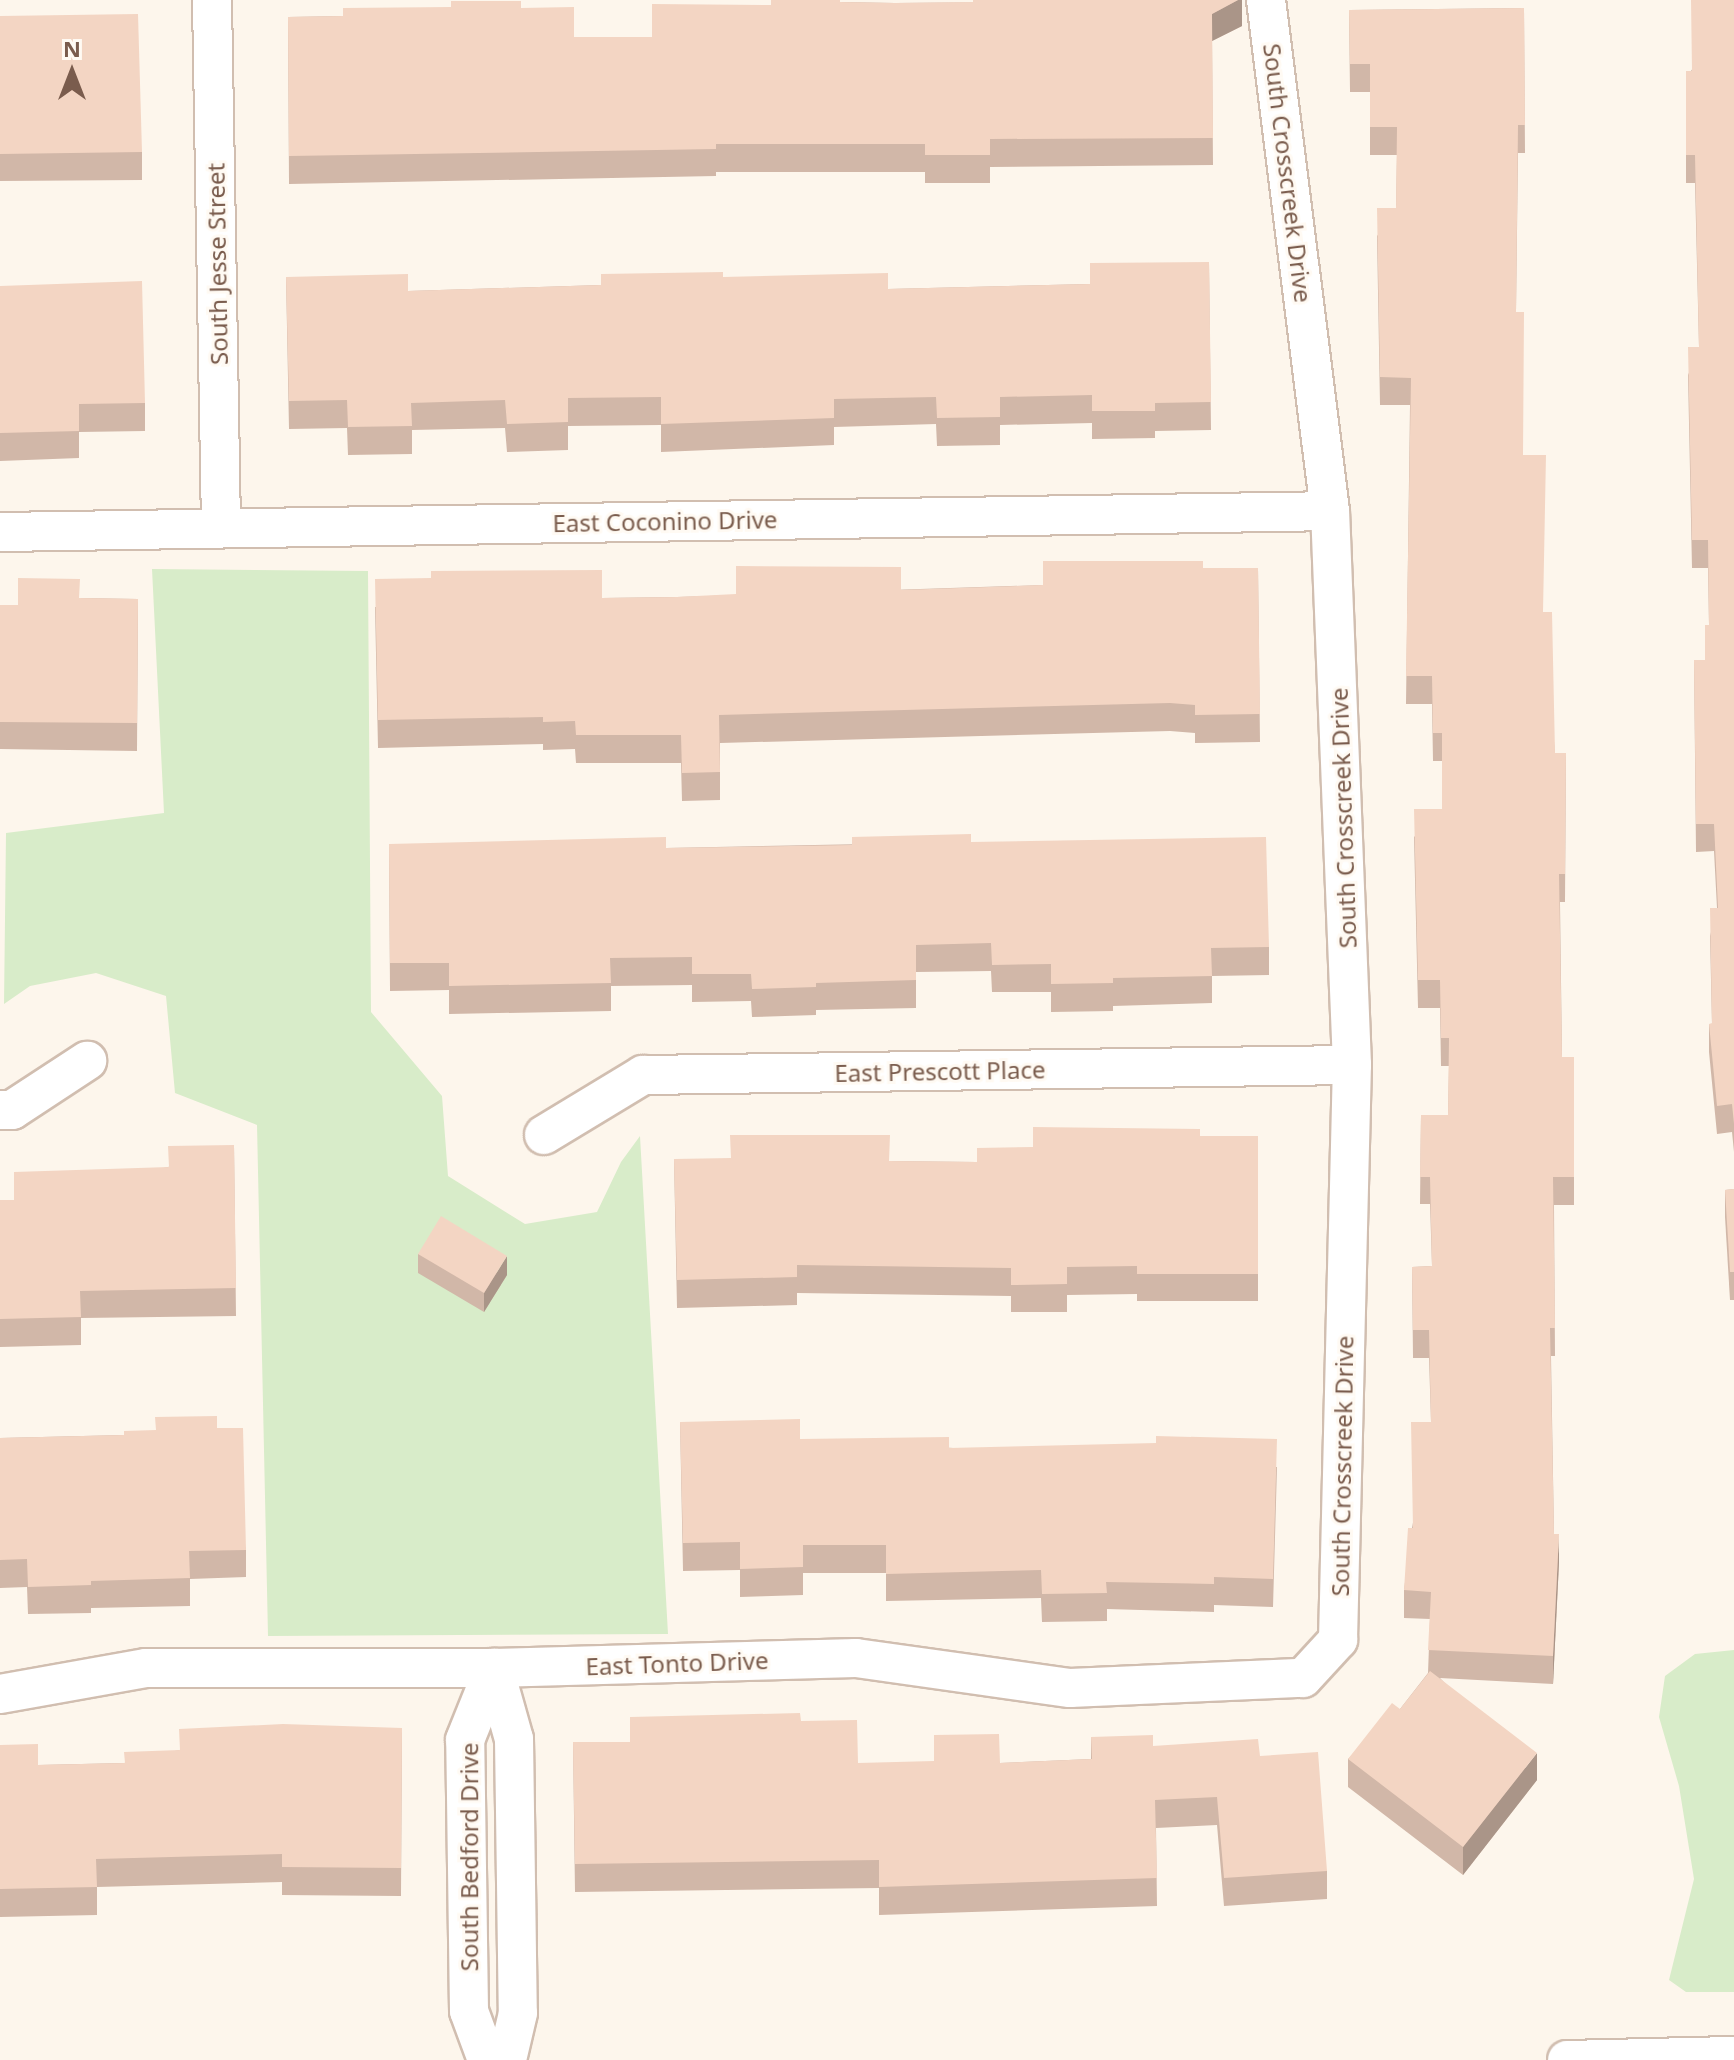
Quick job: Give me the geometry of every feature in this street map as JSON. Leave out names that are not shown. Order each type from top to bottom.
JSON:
[{"type":"street","name":"South Jesse Street","points":[[212,0],[221,528]]},
{"type":"street","name":"South Crosscreek Drive","points":[[1266,0],[1330,511],[1352,1065],[1338,1640]]},
{"type":"street","name":"East Coconino Drive","points":[[0,532],[1330,511]]},
{"type":"street","points":[[0,1110],[12,1110],[87,1061]]},
{"type":"street","name":"East Prescott Place","points":[[544,1135],[643,1075],[1352,1065]]},
{"type":"street","name":"East Tonto Drive","points":[[0,1694],[146,1668],[494,1668],[856,1658],[1070,1688],[1303,1678],[1338,1640]]},
{"type":"street","name":"South Bedford Drive","points":[[487,2060],[469,2011],[465,1740],[494,1668]]},
{"type":"street","name":"South Bedford Drive","points":[[494,1668],[514,1739],[518,2013],[507,2060]]},
{"type":"street","points":[[1567,2060],[1734,2056]]},
{"type":"green space","points":[[152,569],[368,571],[371,1012],[442,1096],[448,1176],[525,1224],[597,1212],[621,1162],[640,1136],[668,1634],[268,1636],[257,1125],[175,1093],[166,996],[96,973],[30,986],[4,1004],[6,833],[164,813]]},
{"type":"green space","points":[[1734,1650],[1734,1992],[1686,1992],[1669,1980],[1694,1879],[1679,1786],[1659,1717],[1665,1676],[1695,1654]]},
{"type":"building","points":[[771,0],[895,3],[1238,0],[1212,14],[1213,138],[990,139],[990,155],[925,155],[925,144],[716,144],[716,149],[289,156],[288,17],[343,16],[343,8],[451,7],[451,1],[521,1],[521,8],[574,7],[574,37],[652,37],[652,4],[771,5]]},
{"type":"building","points":[[1691,0],[1734,0],[1734,1124],[1732,1104],[1717,1106],[1709,1024],[1712,1023],[1710,908],[1718,908],[1714,824],[1696,824],[1694,660],[1705,660],[1705,625],[1709,625],[1708,540],[1692,540],[1688,347],[1699,347],[1695,155],[1686,155],[1686,71],[1692,71]]},
{"type":"building","points":[[1524,8],[1525,125],[1518,125],[1516,312],[1524,312],[1523,455],[1546,455],[1543,612],[1552,612],[1555,753],[1566,753],[1565,874],[1559,874],[1562,1057],[1574,1057],[1574,1177],[1553,1177],[1555,1328],[1550,1328],[1554,1534],[1559,1534],[1553,1656],[1428,1650],[1431,1592],[1404,1590],[1408,1528],[1413,1528],[1411,1422],[1431,1422],[1429,1330],[1413,1330],[1412,1267],[1432,1266],[1430,1177],[1420,1177],[1421,1115],[1448,1115],[1449,1038],[1441,1038],[1440,980],[1418,980],[1414,809],[1442,809],[1442,733],[1433,733],[1432,676],[1406,676],[1411,378],[1380,377],[1377,208],[1396,208],[1397,127],[1370,127],[1370,64],[1350,64],[1349,10]]},
{"type":"building","points":[[138,14],[142,152],[0,154],[0,16]]},
{"type":"building","points":[[1209,262],[1211,402],[1155,403],[1155,411],[1092,411],[1092,395],[1000,397],[1000,417],[937,418],[936,397],[834,399],[834,418],[661,424],[661,397],[568,398],[568,422],[507,424],[505,400],[411,403],[412,426],[348,427],[347,400],[289,401],[286,277],[408,274],[408,291],[601,285],[601,274],[723,272],[723,277],[888,273],[888,289],[1090,284],[1090,263]]},
{"type":"building","points":[[142,281],[145,403],[79,404],[79,431],[0,433],[0,286]]},
{"type":"building","points":[[1043,561],[1203,561],[1203,568],[1258,568],[1260,714],[1195,715],[1195,705],[1170,703],[719,715],[720,772],[682,773],[681,735],[576,735],[575,721],[543,722],[543,717],[378,720],[375,579],[431,578],[431,571],[602,570],[602,598],[677,597],[736,594],[736,566],[901,567],[901,590],[1043,585]]},
{"type":"building","points":[[18,578],[80,579],[79,598],[138,599],[137,723],[0,722],[0,605],[18,605]]},
{"type":"building","points":[[971,834],[971,842],[1266,837],[1269,947],[1211,948],[1212,976],[1113,978],[1113,983],[1051,984],[1051,964],[992,965],[991,943],[916,945],[916,980],[816,983],[816,987],[752,989],[751,974],[692,974],[692,957],[610,958],[611,983],[449,986],[449,963],[390,963],[389,844],[666,837],[666,848],[852,845],[852,837]]},
{"type":"building","points":[[1033,1127],[1200,1129],[1200,1136],[1258,1136],[1258,1274],[1137,1274],[1137,1266],[1067,1267],[1067,1284],[1011,1285],[1011,1268],[797,1265],[797,1277],[677,1280],[674,1159],[731,1158],[730,1135],[890,1135],[889,1161],[977,1162],[977,1148],[1033,1147]]},
{"type":"building","points":[[234,1145],[236,1288],[80,1291],[81,1317],[0,1319],[0,1200],[14,1200],[14,1172],[169,1167],[168,1146]]},
{"type":"building","points":[[1734,1189],[1734,1272],[1730,1272],[1725,1190]]},
{"type":"building","points":[[441,1216],[507,1256],[484,1293],[418,1254]]},
{"type":"building","points":[[217,1416],[217,1428],[243,1428],[246,1550],[189,1551],[190,1578],[91,1581],[91,1585],[28,1587],[27,1559],[0,1560],[0,1438],[124,1435],[124,1431],[156,1430],[155,1417]]},
{"type":"building","points":[[800,1419],[800,1439],[949,1437],[949,1448],[1156,1443],[1156,1436],[1277,1439],[1273,1579],[1214,1577],[1214,1584],[1106,1582],[1107,1593],[1042,1594],[1041,1570],[886,1574],[886,1545],[803,1545],[803,1567],[740,1569],[740,1542],[683,1543],[680,1422]]},
{"type":"building","points":[[1430,1671],[1537,1753],[1463,1847],[1348,1759],[1392,1703],[1400,1709]]},
{"type":"building","points":[[800,1713],[801,1721],[857,1720],[858,1763],[934,1761],[934,1735],[999,1734],[1000,1763],[1092,1759],[1091,1737],[1153,1735],[1153,1746],[1258,1739],[1260,1756],[1318,1752],[1327,1871],[1224,1878],[1217,1797],[1155,1800],[1157,1878],[879,1887],[879,1860],[575,1864],[573,1742],[630,1742],[630,1717]]},
{"type":"building","points":[[283,1724],[402,1728],[401,1868],[282,1867],[282,1854],[96,1859],[97,1887],[0,1889],[0,1745],[38,1744],[38,1765],[125,1763],[124,1752],[180,1750],[179,1729]]}]
